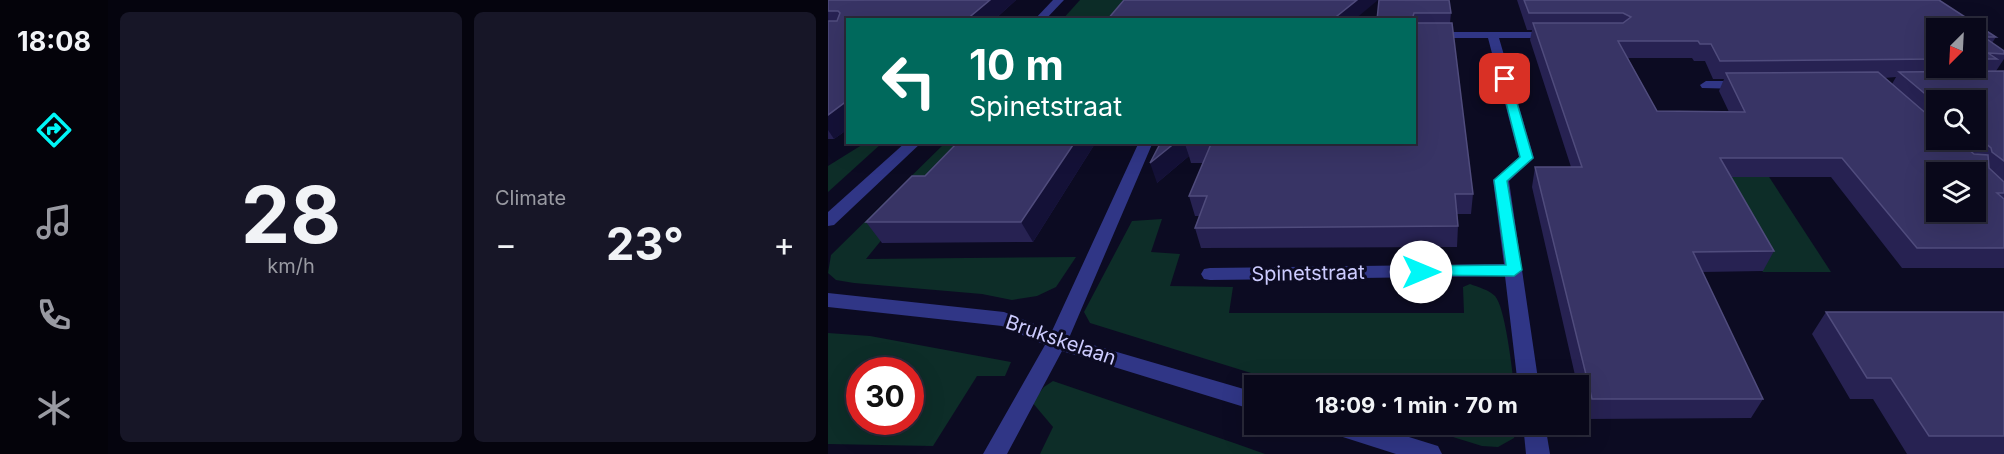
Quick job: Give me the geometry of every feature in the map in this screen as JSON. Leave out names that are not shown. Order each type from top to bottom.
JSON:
[{"type":"street","points":[[1041,18],[1059,0]]},
{"type":"street","points":[[1416,35],[1562,35]]},
{"type":"street","points":[[1493,35],[1527,158],[1501,180],[1528,375]]},
{"type":"street","points":[[1706,85],[1753,84]]},
{"type":"street","points":[[828,221],[913,144]]},
{"type":"street","points":[[995,454],[1058,342],[1145,144]]},
{"type":"street","name":"Spinetstraat","points":[[1210,274],[1514,270]]},
{"type":"street","name":"Brukskelaan","points":[[828,300],[1004,319],[1058,342],[1244,398]]},
{"type":"street","points":[[1368,435],[1430,454]]},
{"type":"street","points":[[1535,435],[1538,454]]},
{"type":"green space","points":[[1080,0],[1142,0],[1127,18],[1064,18]]},
{"type":"green space","points":[[863,144],[881,144],[828,192],[828,166]]},
{"type":"green space","points":[[944,144],[967,144],[897,221],[866,259],[1076,257],[1056,287],[1037,296],[1012,300],[982,294],[836,280],[828,273],[831,255]]},
{"type":"green space","points":[[1703,163],[1760,163],[1831,272],[1763,272]]},
{"type":"green space","points":[[1162,219],[1151,252],[1180,254],[1170,286],[1233,287],[1229,313],[1464,313],[1463,287],[1470,284],[1487,290],[1499,302],[1508,338],[1513,375],[1258,375],[1090,323],[1084,312],[1132,221]]},
{"type":"green space","points":[[828,333],[870,336],[1011,362],[1005,376],[977,376],[933,446],[828,444]]},
{"type":"green space","points":[[1053,381],[1265,454],[1040,454],[1053,427],[1032,402],[1044,387]]},
{"type":"green space","points":[[1446,435],[1515,435],[1498,447],[1482,446]]},
{"type":"building","points":[[828,0],[990,0],[968,18],[846,18],[846,102],[828,115],[828,21],[837,21],[840,13],[828,11]]},
{"type":"building","points":[[1124,0],[1357,0],[1334,18],[1109,18]]},
{"type":"building","points":[[1379,0],[1449,0],[1451,13],[1414,13],[1413,18],[1377,18]]},
{"type":"building","points":[[1524,0],[1939,0],[1967,18],[1926,18],[1926,59],[1720,61],[1711,44],[1700,44],[1698,41],[1618,41],[1657,111],[1745,112],[1726,73],[1878,72],[1926,113],[1926,150],[1969,150],[1974,154],[1988,155],[1989,168],[2004,182],[2004,193],[1997,193],[2004,199],[2004,248],[1917,248],[1842,158],[1720,158],[1774,251],[1693,252],[1763,399],[1592,399],[1589,375],[1586,375],[1535,167],[1582,167],[1533,23],[1623,23],[1631,17],[1623,13],[1529,13]]},
{"type":"building","points":[[1416,23],[1452,23],[1473,194],[1455,194],[1458,226],[1195,228],[1207,196],[1189,196],[1211,144],[1416,144]]},
{"type":"building","points":[[1986,31],[1996,37],[1986,37]]},
{"type":"building","points":[[1986,38],[2004,51],[2004,54],[1988,53],[1997,59],[1986,59]]},
{"type":"building","points":[[1986,71],[2004,71],[2004,161],[1992,152],[1986,144],[1986,90],[1926,90],[1926,95],[1899,72],[1926,72],[1926,78],[1986,78]]},
{"type":"building","points":[[956,144],[1074,144],[1021,222],[866,222],[912,176],[925,176]]},
{"type":"building","points":[[1160,144],[1174,144],[1150,163]]},
{"type":"building","points":[[1826,312],[2004,312],[2004,436],[1929,436],[1891,378],[1867,378]]},
{"type":"route","points":[[1421,272],[1514,270],[1501,180],[1527,158],[1505,79]]}]
